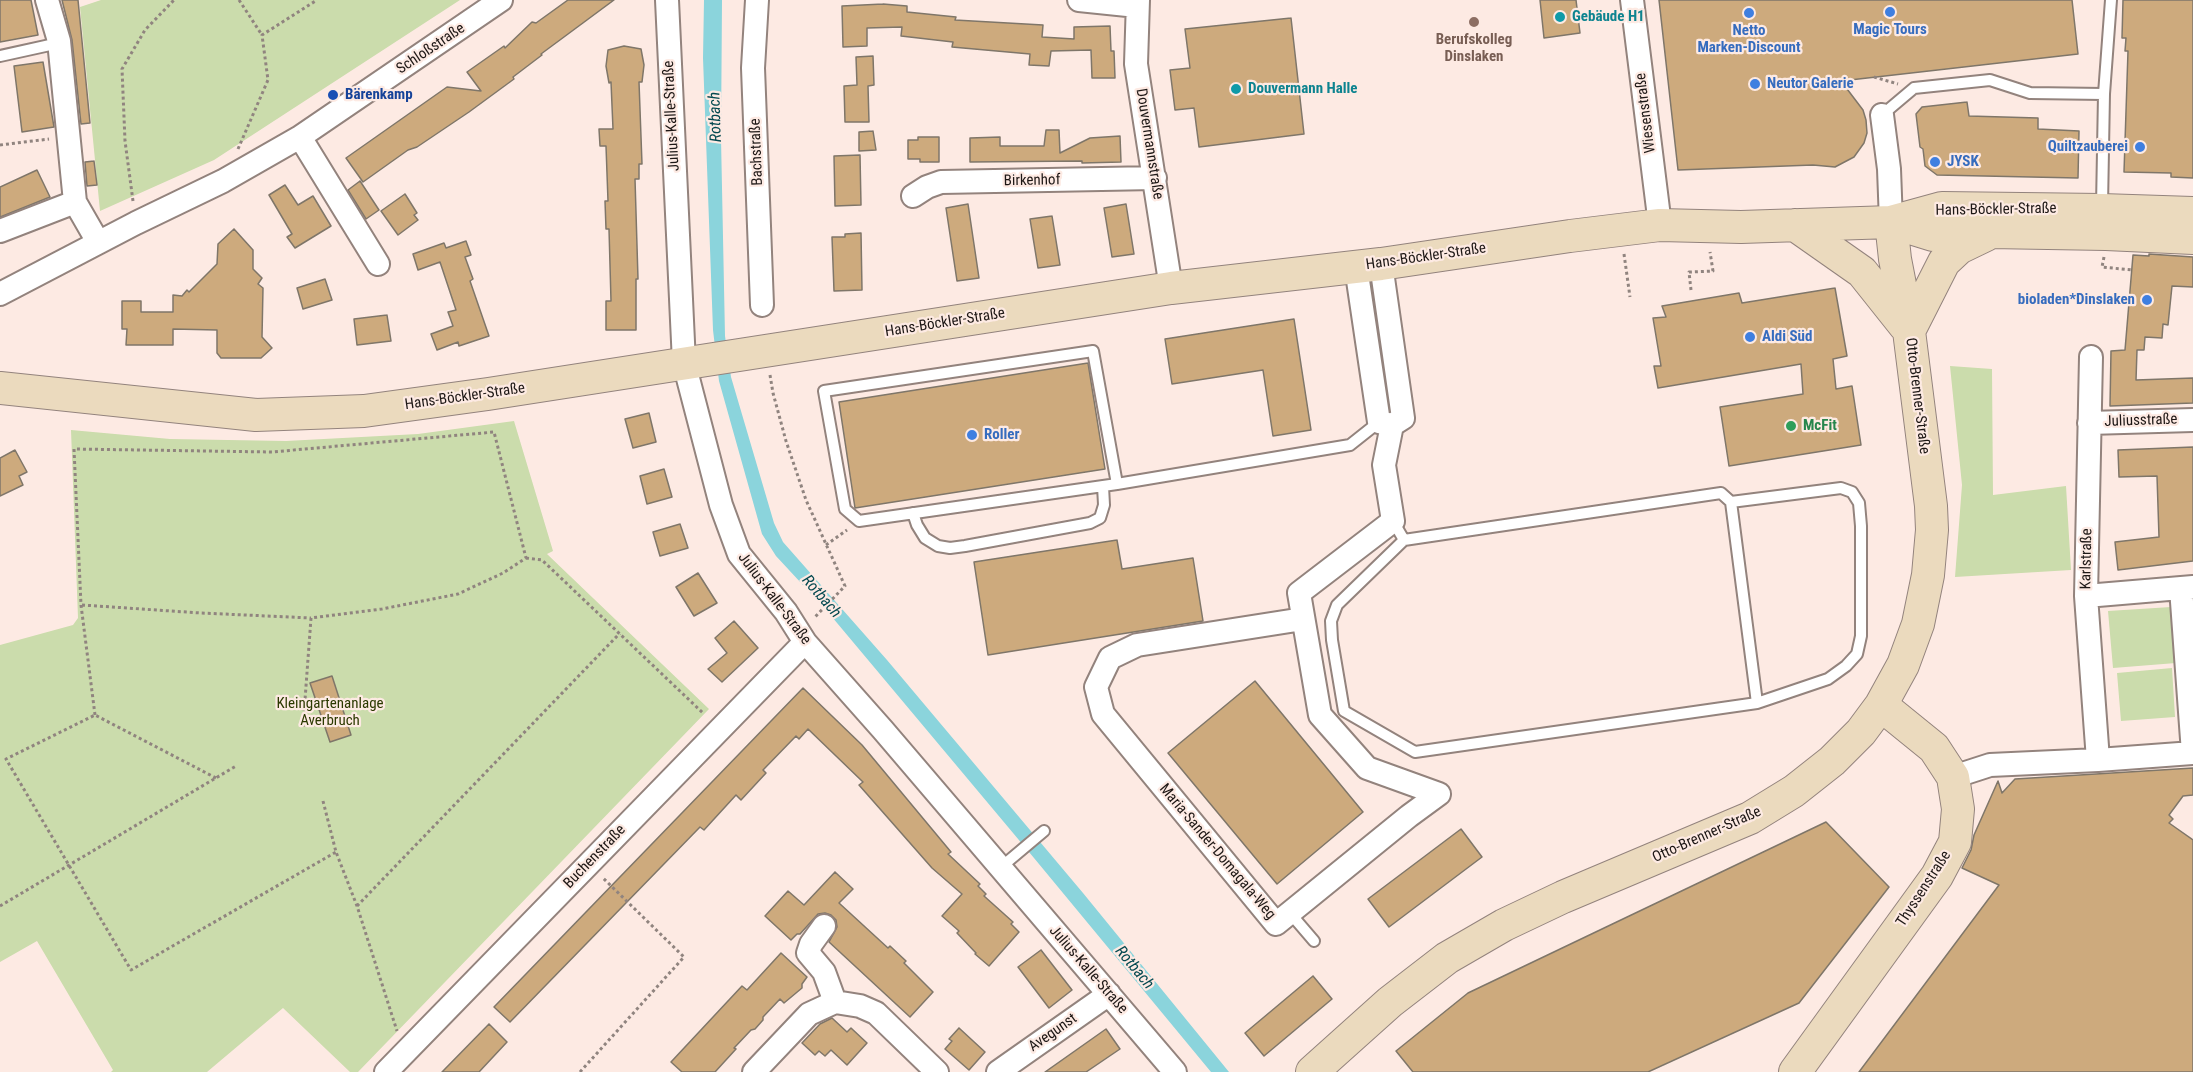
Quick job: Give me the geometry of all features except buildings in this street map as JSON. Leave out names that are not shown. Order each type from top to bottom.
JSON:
[{"type":"main road","name":"Hans-Böckler-Straße","points":[[0,388],[256,415],[363,411],[488,394],[1171,288],[1369,265],[1660,225],[1741,227],[1891,222],[1942,208],[2193,213]]},
{"type":"main road","name":"Hans-Böckler-Straße","points":[[1891,222],[1933,235],[1990,232],[2193,238]]},
{"type":"main road","name":"Otto-Brenner-Straße","points":[[1312,1072],[1390,1002],[1447,958],[1504,925],[1563,897],[1750,819],[1832,761],[1861,732],[1881,705],[1903,665],[1918,624],[1928,575],[1932,530],[1909,332],[1895,259],[1891,222]]},
{"type":"main road","points":[[1796,225],[1862,272],[1909,332]]},
{"type":"main road","name":"Hans-Böckler-Straße","points":[[1909,332],[1944,262],[1959,248],[1990,232]]},
{"type":"main road","name":"Thyssenstraße","points":[[1795,1072],[1937,876],[1955,842],[1958,809],[1953,777],[1934,748],[1881,705]]},
{"type":"street","points":[[47,0],[59,42],[75,202],[98,242]]},
{"type":"street","name":"Schloßstraße","points":[[0,294],[98,242],[224,181],[300,137],[501,0]]},
{"type":"street","name":"Julius-Kalle-Straße","points":[[667,0],[695,361],[721,506],[739,554],[786,612],[805,642],[1009,861],[1109,994],[1175,1072]]},
{"type":"street","name":"Bachstraße","points":[[757,0],[753,68],[762,305]]},
{"type":"street","points":[[1079,0],[1138,3]]},
{"type":"street","name":"Wiesenstraße","points":[[1632,0],[1660,225]]},
{"type":"street","name":"Douvermannstraße","points":[[1138,3],[1136,64],[1171,288]]},
{"type":"street","points":[[1882,115],[1889,169],[1891,222]]},
{"type":"street","points":[[300,137],[378,264]]},
{"type":"street","name":"Birkenhof","points":[[913,196],[941,182],[1155,178]]},
{"type":"street","points":[[0,231],[75,202]]},
{"type":"street","points":[[1369,265],[1391,421],[1384,465],[1398,530]]},
{"type":"street","name":"Karlstraße","points":[[2091,357],[2086,596],[2098,760]]},
{"type":"street","name":"Juliusstraße","points":[[2089,423],[2193,420]]},
{"type":"street","name":"Maria-Sander-Domagala-Weg","points":[[1303,619],[1137,645],[1110,658],[1096,687],[1103,714],[1276,924],[1443,797],[1367,768],[1320,715],[1303,619],[1299,593],[1398,530]]},
{"type":"street","points":[[1953,777],[1990,765],[2193,753],[2187,587],[2086,596]]},
{"type":"street","name":"Buchenstraße","points":[[386,1072],[805,642]]},
{"type":"street","points":[[824,926],[811,944],[808,953],[824,972],[835,1002]]},
{"type":"street","name":"Avegunst","points":[[998,1072],[1109,994]]},
{"type":"street","points":[[754,1072],[809,1014],[835,1002],[860,1006],[876,1013],[936,1072]]},
{"type":"lane","points":[[2102,210],[2104,94],[2110,0]]},
{"type":"lane","points":[[0,56],[59,42]]},
{"type":"lane","points":[[1882,115],[1914,88],[1990,80],[2030,93],[2104,94]]},
{"type":"lane","points":[[1117,484],[1093,351],[824,391],[845,509],[860,521],[1117,484],[1350,445],[1391,421]]},
{"type":"lane","points":[[913,513],[916,525],[925,538],[938,546],[950,548],[965,546],[1090,523],[1100,518],[1104,505],[1103,486]]},
{"type":"lane","points":[[1731,502],[1841,488],[1852,492],[1859,502],[1862,526],[1861,636],[1857,654],[1846,666],[1828,679],[1757,703],[1415,752],[1344,711],[1332,640],[1331,621],[1337,605],[1398,530],[1721,493],[1731,502],[1757,703]]},
{"type":"lane","points":[[1009,861],[1044,831]]},
{"type":"lane","points":[[1290,913],[1314,941]]},
{"type":"path","points":[[136,223],[125,141],[122,69],[145,30],[174,0]]},
{"type":"path","points":[[224,181],[268,80],[262,35],[239,0]]},
{"type":"path","points":[[262,35],[316,0]]},
{"type":"path","points":[[1874,77],[1914,88]]},
{"type":"path","points":[[0,145],[67,137]]},
{"type":"path","points":[[1691,290],[1689,272],[1713,271],[1707,225]]},
{"type":"path","points":[[1620,230],[1630,297]]},
{"type":"path","points":[[2102,267],[2132,270]]},
{"type":"path","points":[[770,371],[773,393],[789,451],[806,500],[844,586],[819,612]]},
{"type":"path","points":[[95,715],[81,605],[74,449],[272,452],[494,432],[526,558]]},
{"type":"path","points":[[826,545],[860,521]]},
{"type":"path","points":[[81,605],[311,618],[382,609],[458,594],[503,573],[526,558],[542,560],[704,714]]},
{"type":"path","points":[[303,727],[311,618]]},
{"type":"path","points":[[357,906],[620,633]]},
{"type":"path","points":[[95,715],[216,778]]},
{"type":"path","points":[[95,715],[6,759],[131,970],[336,852]]},
{"type":"path","points":[[0,906],[236,766]]},
{"type":"path","points":[[323,801],[336,852],[357,906],[404,1053]]},
{"type":"path","points":[[580,1072],[684,957],[588,864]]},
{"type":"green space","points":[[101,0],[460,0],[214,160],[100,211],[80,7]]},
{"type":"green space","points":[[1950,366],[1992,369],[1993,495],[2066,486],[2071,570],[1955,577],[1962,485]]},
{"type":"green space","name":"Kleingartenanlage Averbruch","points":[[514,421],[553,551],[547,554],[709,709],[358,1072],[350,1072],[283,1008],[207,1072],[111,1072],[113,1070],[37,941],[0,962],[0,645],[73,625],[78,618],[71,430],[170,439],[286,441],[418,434]]},
{"type":"green space","points":[[2171,607],[2176,663],[2113,668],[2108,611]]},
{"type":"green space","points":[[2172,668],[2175,717],[2121,721],[2117,673]]},
{"type":"water","name":"Rotbach","points":[[704,0],[722,0],[721,138],[725,336],[731,377],[774,523],[783,542],[887,660],[1083,893],[1229,1072],[1211,1072],[827,611],[776,556],[762,534],[719,381],[713,330],[703,58]]},
{"type":"place","name":"Magic Tours","points":[[1890,12]]},
{"type":"place","name":"Netto Marken-Discount","points":[[1749,13]]},
{"type":"place","name":"Gebäude H1","points":[[1560,17]]},
{"type":"place","name":"Berufskolleg Dinslaken","points":[[1474,22]]},
{"type":"place","name":"Neutor Galerie","points":[[1755,84]]},
{"type":"place","name":"Douvermann Halle","points":[[1236,89]]},
{"type":"place","name":"Bärenkamp","points":[[333,95]]},
{"type":"place","name":"Quiltzauberei","points":[[2140,147]]},
{"type":"place","name":"JYSK","points":[[1935,162]]},
{"type":"place","name":"bioladen*Dinslaken","points":[[2147,300]]},
{"type":"place","name":"Aldi Süd","points":[[1750,337]]},
{"type":"place","name":"McFit","points":[[1791,426]]},
{"type":"place","name":"Roller","points":[[972,435]]}]
